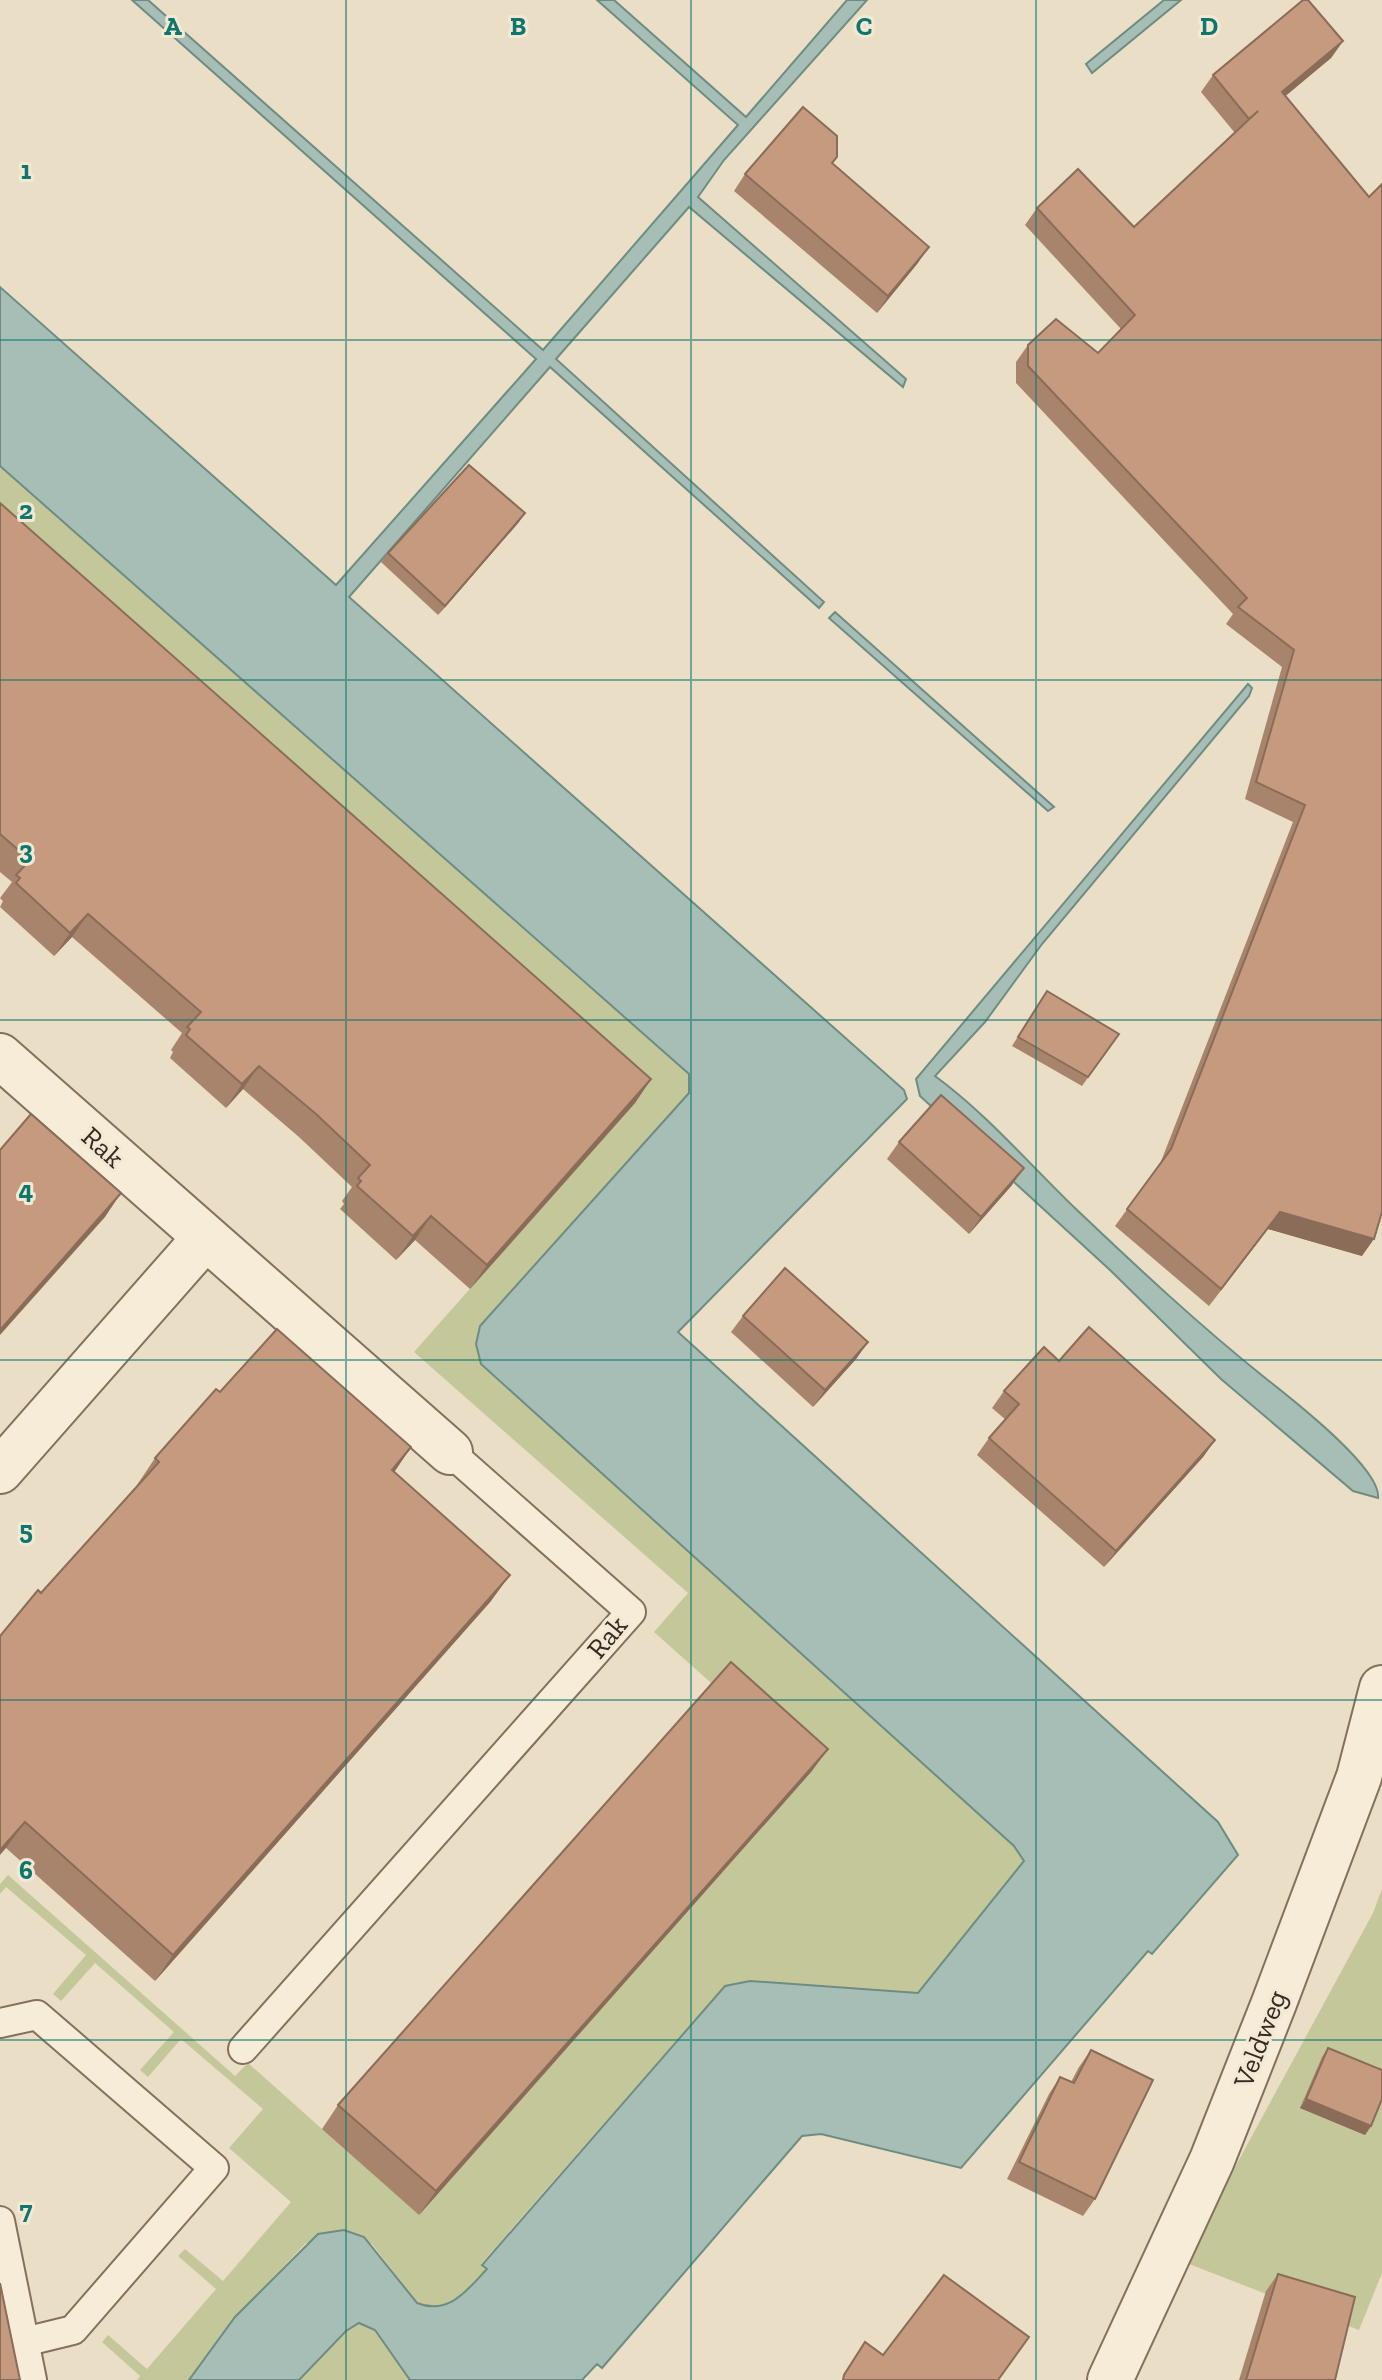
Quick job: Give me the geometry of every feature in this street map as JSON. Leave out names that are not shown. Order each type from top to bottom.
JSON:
[{"type":"street","name":"Rak","points":[[0,1056],[450,1452]]},
{"type":"street","points":[[0,1471],[205,1238]]},
{"type":"street","name":"Veldweg","points":[[1110,2380],[1212,2160],[1263,2031],[1359,1777],[1382,1688]]},
{"type":"lane","name":"Rak","points":[[243,2049],[631,1612],[450,1452]]},
{"type":"lane","points":[[0,2023],[37,2015],[214,2168],[73,2330],[24,2342]]},
{"type":"lane","points":[[0,2221],[32,2380]]},
{"type":"green space","points":[[0,466],[689,1074],[689,1093],[476,1344],[481,1364],[1014,1846],[1024,1861],[918,1993],[750,1981],[724,1986],[481,2264],[486,2270],[456,2299],[438,2306],[417,2303],[372,2244],[306,2243],[235,2317],[189,2380],[137,2380],[140,2376],[102,2342],[108,2335],[147,2369],[216,2289],[178,2256],[185,2249],[223,2281],[291,2202],[229,2148],[263,2109],[181,2039],[148,2077],[140,2070],[174,2032],[95,1963],[61,2001],[53,1994],[86,1955],[6,1887],[0,1894],[0,1884],[8,1875],[235,2076],[248,2063],[322,2129],[811,1772],[654,1632],[688,1593],[414,1352],[635,1102],[0,540]]},
{"type":"green space","points":[[1382,1889],[1382,2273],[1359,2330],[1189,2264],[1208,2217],[1373,1913]]},
{"type":"green space","points":[[359,2323],[375,2330],[410,2380],[299,2380],[346,2331]]},
{"type":"water","points":[[132,0],[148,0],[543,350],[738,125],[597,0],[614,0],[746,117],[847,0],[867,0],[724,160],[698,197],[906,379],[903,387],[689,207],[556,359],[824,602],[819,608],[550,367],[349,597],[904,1090],[907,1099],[678,1332],[1218,1822],[1238,1855],[1152,1954],[1148,1951],[961,2168],[821,2134],[802,2136],[602,2368],[597,2364],[582,2380],[410,2380],[375,2330],[359,2323],[346,2331],[299,2380],[189,2380],[235,2317],[318,2234],[344,2230],[364,2237],[417,2303],[439,2306],[457,2298],[487,2269],[482,2265],[725,1986],[750,1981],[918,1993],[1024,1861],[1014,1846],[481,1364],[476,1344],[480,1326],[689,1093],[689,1074],[0,466],[0,287],[336,585],[536,359]]},
{"type":"water","points":[[1164,0],[1181,0],[1092,73],[1086,64]]},
{"type":"water","points":[[835,612],[1054,807],[1048,811],[829,618]]},
{"type":"water","points":[[1248,684],[1252,688],[1249,696],[1042,944],[985,1022],[935,1076],[991,1124],[1077,1210],[1169,1295],[1332,1433],[1365,1469],[1375,1485],[1378,1498],[1353,1491],[1221,1379],[1110,1270],[920,1096],[916,1079]]},
{"type":"building","points":[[1303,0],[1308,0],[1343,41],[1282,92],[1369,197],[1382,184],[1382,1212],[1374,1239],[1280,1212],[1221,1289],[1127,1209],[1171,1149],[1305,805],[1256,782],[1294,650],[1238,607],[1247,598],[1028,366],[1028,345],[1056,319],[1098,353],[1135,315],[1037,208],[1078,169],[1134,227],[1258,111],[1249,119],[1213,75]]},
{"type":"building","points":[[803,107],[837,136],[837,157],[832,163],[929,247],[888,296],[745,174]]},
{"type":"building","points":[[469,465],[525,513],[445,606],[388,553]]},
{"type":"building","points":[[0,503],[651,1079],[487,1265],[431,1216],[413,1236],[357,1186],[361,1181],[358,1178],[370,1165],[316,1114],[259,1066],[242,1084],[186,1035],[190,1029],[187,1027],[201,1012],[88,914],[70,933],[16,883],[20,878],[16,875],[30,860],[0,834]]},
{"type":"building","points":[[1047,991],[1119,1034],[1088,1077],[1018,1037]]},
{"type":"building","points":[[941,1095],[1024,1168],[981,1217],[899,1142]]},
{"type":"building","points":[[31,1114],[121,1193],[0,1330],[0,1150]]},
{"type":"building","points":[[785,1268],[868,1342],[825,1390],[743,1316]]},
{"type":"building","points":[[1089,1327],[1215,1440],[1116,1551],[989,1438],[1019,1404],[1004,1391],[1044,1347],[1059,1361]]},
{"type":"building","points":[[277,1329],[411,1447],[392,1470],[510,1575],[173,1955],[25,1822],[0,1850],[0,1636],[38,1590],[41,1593],[159,1462],[155,1458],[216,1389],[220,1392]]},
{"type":"building","points":[[731,1662],[828,1749],[436,2191],[338,2105]]},
{"type":"building","points":[[1328,2048],[1382,2070],[1382,2099],[1371,2126],[1306,2099]]},
{"type":"building","points":[[1091,2050],[1153,2080],[1095,2199],[1019,2162],[1060,2077],[1074,2083]]},
{"type":"building","points":[[1278,2274],[1355,2297],[1335,2380],[1246,2380]]},
{"type":"building","points":[[944,2275],[1029,2337],[998,2380],[843,2380],[865,2342],[883,2355]]},
{"type":"building","points":[[0,2283],[20,2380],[0,2380]]}]
